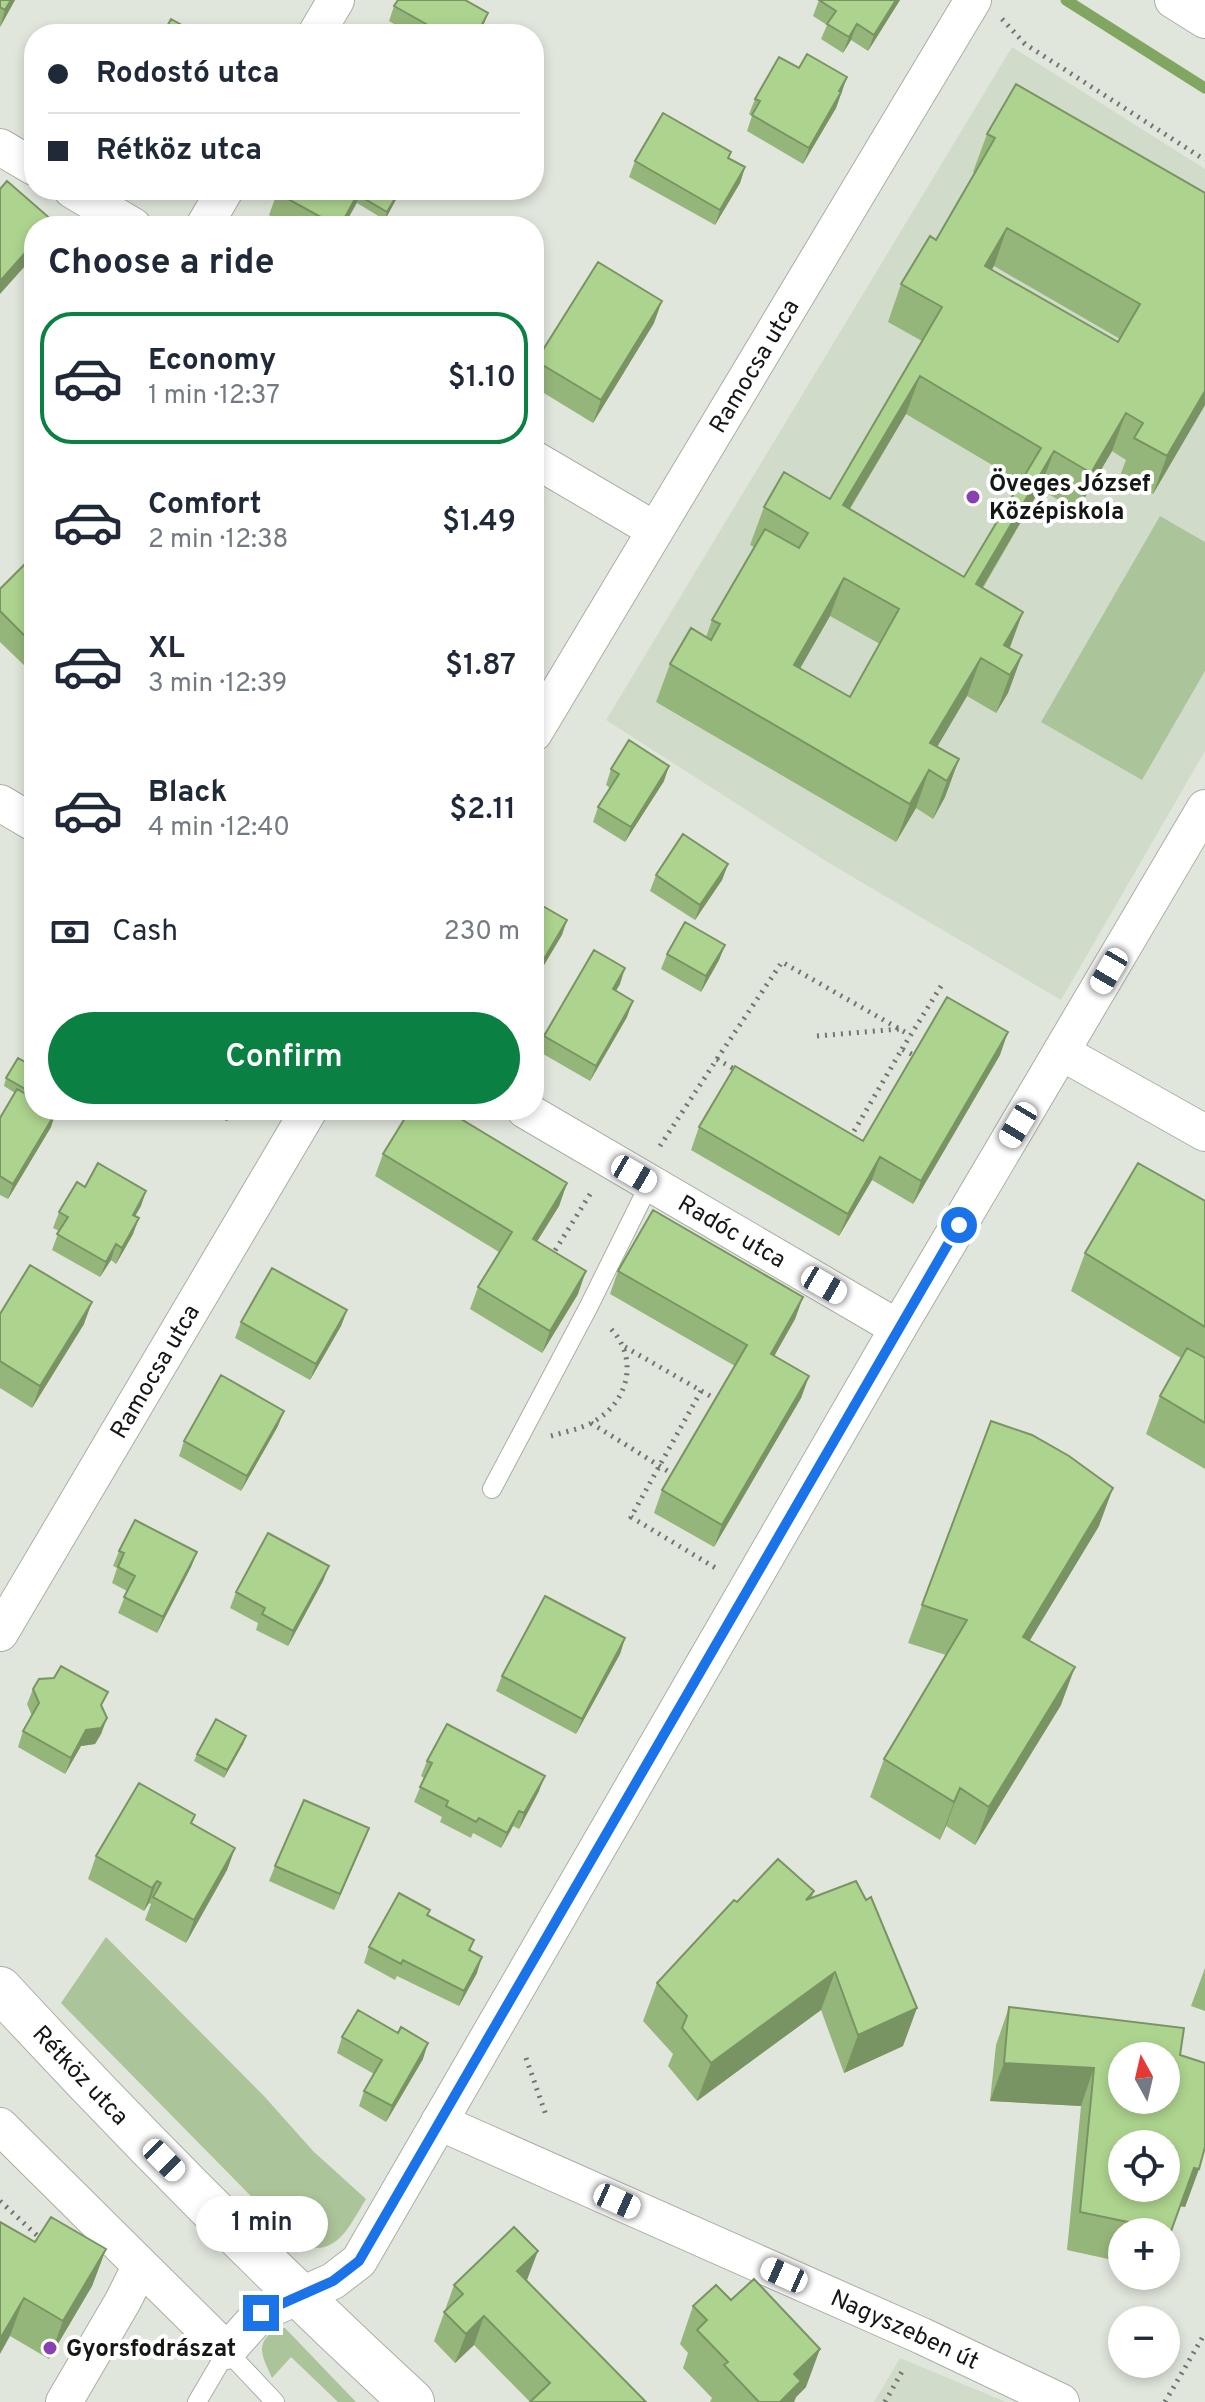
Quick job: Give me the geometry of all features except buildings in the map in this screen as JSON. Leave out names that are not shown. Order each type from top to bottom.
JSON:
[{"type":"street","points":[[322,24],[336,0]]},
{"type":"street","points":[[1173,0],[1205,20]]},
{"type":"street","name":"Ramocsa utca","points":[[544,716],[655,530],[986,8]]},
{"type":"street","points":[[0,147],[24,161]]},
{"type":"street","points":[[89,200],[116,216]]},
{"type":"street","points":[[544,465],[655,530]]},
{"type":"street","points":[[0,803],[24,817]]},
{"type":"street","points":[[0,2126],[227,2351],[261,2313],[333,2281],[359,2261],[898,1328],[1205,808]]},
{"type":"street","points":[[1061,1052],[1205,1133]]},
{"type":"street","name":"Ramocsa utca","points":[[0,1633],[303,1120]]},
{"type":"street","name":"Radóc utca","points":[[542,1120],[898,1328]]},
{"type":"street","name":"Rétköz utca","points":[[0,1989],[298,2295],[412,2402]]},
{"type":"street","name":"Nagyszeben út","points":[[439,2122],[908,2330],[1061,2402]]},
{"type":"street","points":[[64,2402],[140,2267]]},
{"type":"lane","points":[[492,1489],[642,1199]]},
{"type":"lane","points":[[197,2402],[227,2351],[275,2402]]},
{"type":"path","points":[[986,8],[1025,44],[1205,160]]},
{"type":"path","points":[[659,1148],[782,962],[910,1035]]},
{"type":"path","points":[[845,1147],[943,983]]},
{"type":"path","points":[[817,1036],[900,1029]]},
{"type":"path","points":[[902,1049],[917,1057]]},
{"type":"path","points":[[717,1059],[744,1075]]},
{"type":"path","points":[[837,1130],[850,1138]]},
{"type":"path","points":[[549,1259],[593,1188]]},
{"type":"path","points":[[588,1308],[625,1347],[719,1401]]},
{"type":"path","points":[[520,1434],[544,1437],[591,1423],[607,1412],[624,1388],[627,1373],[625,1347]]},
{"type":"path","points":[[701,1391],[631,1517],[730,1577]]},
{"type":"path","points":[[591,1423],[675,1476]]},
{"type":"path","points":[[526,2058],[547,2118]]},
{"type":"path","points":[[1165,2402],[1205,2333]]},
{"type":"shaded area","name":"Öveges József Középiskola","points":[[1012,47],[1205,169],[1205,751],[1061,1000],[829,863],[606,720]]},
{"type":"shaded area","points":[[900,2358],[1006,2402],[874,2402]]},
{"type":"green space","points":[[1160,516],[1205,542],[1205,671],[1142,780],[1041,722]]},
{"type":"green space","points":[[106,1937],[264,2096],[313,2151],[366,2199],[340,2238],[322,2248],[297,2243],[61,2003]]},
{"type":"green space","points":[[279,2328],[285,2328],[356,2402],[338,2402],[291,2357],[272,2378],[262,2350],[266,2339]]},
{"type":"waterway","points":[[1066,0],[1205,88]]},
{"type":"place","name":"Öveges József Középiskola","points":[[973,497]]},
{"type":"place","name":"Gyorsfodrászat","points":[[50,2348]]},
{"type":"route","points":[[261,2313],[333,2281],[359,2261],[959,1225]]}]
